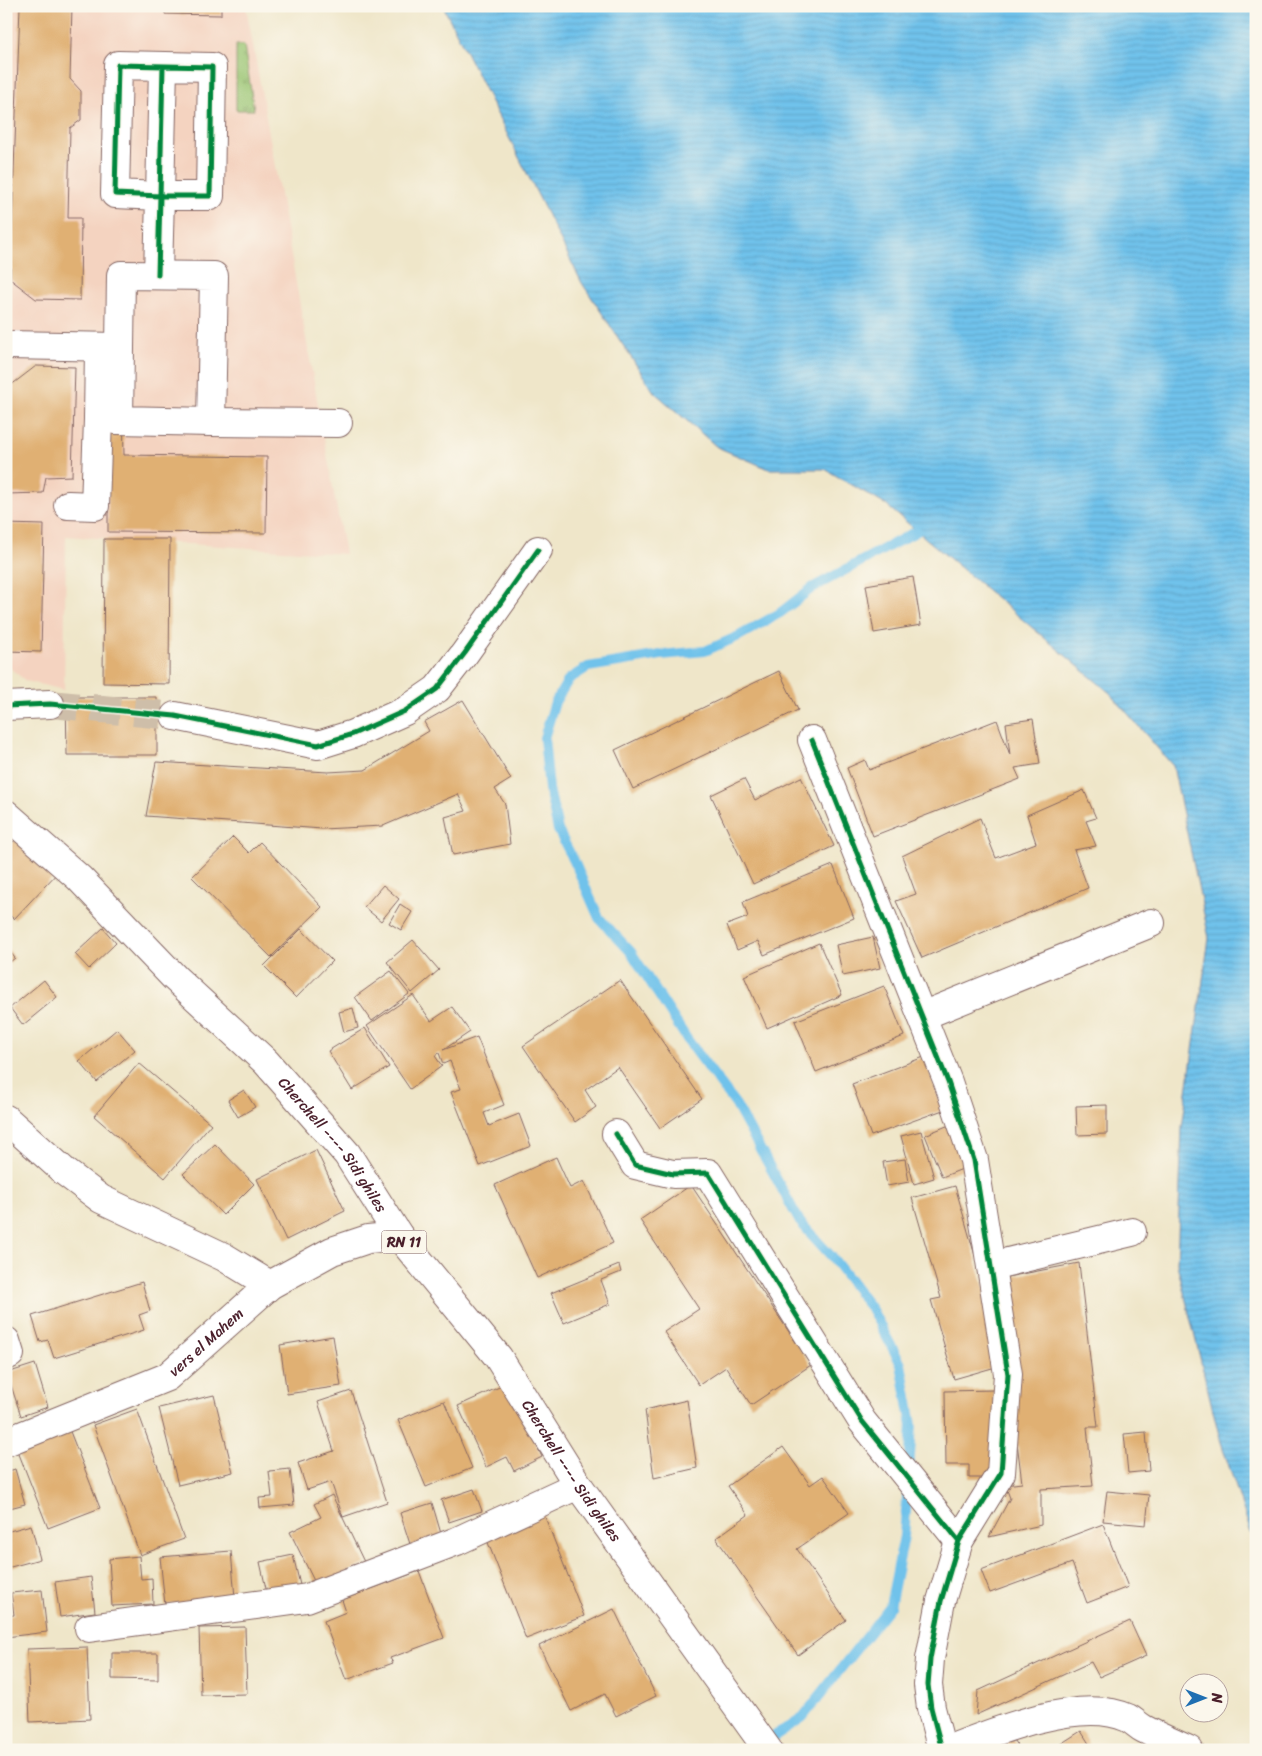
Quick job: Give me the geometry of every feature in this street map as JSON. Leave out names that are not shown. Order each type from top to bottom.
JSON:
[{"type":"street","points":[[118,65],[212,67],[210,196],[160,196],[115,194],[118,65]]},
{"type":"street","points":[[158,275],[162,66]]},
{"type":"street","points":[[68,505],[96,506],[108,420],[109,347],[121,274],[214,276],[211,422]]},
{"type":"street","points":[[6,345],[109,347]]},
{"type":"street","points":[[108,420],[338,423]]},
{"type":"street","points":[[175,716],[318,745],[353,734],[405,711],[436,689],[465,653],[538,550]]},
{"type":"street","points":[[6,706],[50,704]]},
{"type":"street","points":[[812,740],[948,1082],[974,1160],[1008,1374],[1001,1473],[959,1541],[941,1601],[930,1659],[928,1686],[931,1708],[942,1750]]},
{"type":"street","name":"Cherchell ---- Sidi ghiles","points":[[6,814],[79,878],[175,978],[266,1062],[347,1154],[399,1236],[498,1357],[578,1485],[768,1750]]},
{"type":"street","points":[[922,1016],[1151,923]]},
{"type":"street","points":[[6,1119],[65,1172],[101,1199],[224,1257],[270,1286]]},
{"type":"street","points":[[616,1134],[635,1165],[673,1174],[708,1174],[862,1421],[880,1445],[933,1506],[959,1541]]},
{"type":"street","points":[[991,1266],[1132,1232]]},
{"type":"street","name":"vers el Mahem","points":[[6,1442],[167,1377],[270,1286],[332,1251],[368,1239],[399,1236]]},
{"type":"street","points":[[6,1342],[10,1354],[6,1356]]},
{"type":"street","points":[[89,1628],[307,1598],[457,1541],[578,1485]]},
{"type":"street","points":[[947,1750],[1006,1726],[1077,1712],[1117,1715],[1128,1718],[1143,1729],[1189,1750]]},
{"type":"shaded area","points":[[13,6],[246,6],[345,554],[66,536],[64,690],[26,681],[6,665],[6,168]]},
{"type":"green space","points":[[236,45],[244,45],[254,110],[236,110]]},
{"type":"water","points":[[443,6],[1256,6],[1256,1548],[1220,1439],[1177,1264],[1182,1127],[1209,938],[1173,766],[1110,693],[886,505],[825,469],[769,469],[717,447],[654,392],[582,283]]},
{"type":"building","points":[[20,6],[72,6],[70,79],[81,91],[81,120],[70,128],[68,218],[81,218],[80,300],[36,299],[10,279]]},
{"type":"building","points":[[165,6],[221,6],[221,15],[165,14]]},
{"type":"building","points":[[122,363],[124,455],[267,457],[266,533],[108,532],[108,467],[104,468]]},
{"type":"building","points":[[36,366],[75,367],[72,476],[46,477],[43,493],[6,494],[6,389]]},
{"type":"building","points":[[6,524],[44,525],[41,652],[6,651]]},
{"type":"building","points":[[104,539],[170,539],[169,684],[103,683]]},
{"type":"building","points":[[913,577],[921,625],[874,633],[866,585]]},
{"type":"building","points":[[779,671],[798,710],[633,789],[615,750]]},
{"type":"building","points":[[66,697],[157,697],[157,755],[67,755]]},
{"type":"building","points":[[463,700],[511,779],[495,789],[505,804],[510,844],[453,855],[445,817],[466,811],[458,794],[383,826],[322,829],[146,816],[156,762],[328,772],[365,770],[429,731],[424,722]]},
{"type":"building","points":[[1033,719],[1040,764],[1015,768],[1020,779],[873,836],[847,768],[865,760],[869,770],[997,720],[1010,755],[1006,723]]},
{"type":"building","points":[[801,777],[834,846],[753,884],[711,795],[744,779],[755,800]]},
{"type":"building","points":[[1084,790],[1096,818],[1086,821],[1096,846],[1074,850],[1088,888],[922,958],[896,901],[916,894],[902,856],[980,818],[996,858],[1036,843],[1027,815]]},
{"type":"building","points":[[22,833],[60,870],[14,919],[6,912],[6,849]]},
{"type":"building","points":[[233,837],[249,853],[260,842],[322,907],[271,957],[192,877]]},
{"type":"building","points":[[833,865],[854,918],[764,955],[758,941],[737,950],[727,925],[748,917],[743,902]]},
{"type":"building","points":[[383,885],[399,899],[381,921],[364,907]]},
{"type":"building","points":[[400,904],[412,912],[401,930],[389,923]]},
{"type":"building","points":[[103,928],[116,943],[89,969],[75,954]]},
{"type":"building","points":[[301,929],[332,961],[296,998],[264,966]]},
{"type":"building","points":[[873,937],[880,968],[843,976],[836,945]]},
{"type":"building","points":[[413,940],[439,970],[412,993],[387,962]]},
{"type":"building","points":[[819,943],[842,995],[767,1028],[744,976]]},
{"type":"building","points":[[6,947],[15,958],[6,965]]},
{"type":"building","points":[[391,971],[409,994],[372,1021],[355,997]]},
{"type":"building","points":[[44,980],[57,997],[23,1025],[10,1008]]},
{"type":"building","points":[[620,980],[702,1099],[660,1128],[618,1067],[585,1090],[596,1107],[575,1122],[523,1046]]},
{"type":"building","points":[[884,986],[904,1036],[816,1072],[795,1021]]},
{"type":"building","points":[[413,995],[431,1021],[452,1007],[470,1032],[443,1050],[477,1037],[504,1105],[484,1113],[489,1126],[519,1114],[531,1146],[480,1166],[451,1092],[461,1089],[450,1061],[443,1064],[439,1053],[435,1056],[442,1066],[410,1089],[367,1026]]},
{"type":"building","points":[[353,1008],[358,1028],[344,1032],[339,1012]]},
{"type":"building","points":[[365,1028],[389,1067],[352,1090],[328,1051]]},
{"type":"building","points":[[117,1029],[135,1050],[97,1082],[79,1061]]},
{"type":"building","points":[[924,1057],[943,1110],[871,1136],[852,1084]]},
{"type":"building","points":[[139,1063],[211,1124],[165,1178],[94,1116]]},
{"type":"building","points":[[244,1090],[255,1107],[238,1117],[228,1100]]},
{"type":"building","points":[[1107,1105],[1107,1134],[1077,1135],[1076,1106]]},
{"type":"building","points":[[954,1123],[970,1166],[942,1177],[925,1135]]},
{"type":"building","points":[[921,1131],[934,1178],[914,1184],[901,1136]]},
{"type":"building","points":[[215,1144],[254,1184],[223,1215],[183,1174]]},
{"type":"building","points":[[316,1150],[345,1211],[286,1240],[257,1179]]},
{"type":"building","points":[[556,1157],[570,1188],[584,1181],[613,1243],[537,1278],[495,1185]]},
{"type":"building","points":[[905,1159],[909,1182],[887,1186],[883,1162]]},
{"type":"building","points":[[691,1185],[811,1365],[751,1405],[726,1367],[699,1385],[664,1332],[699,1309],[640,1220]]},
{"type":"building","points":[[955,1186],[1006,1364],[954,1379],[931,1300],[941,1298],[912,1198]]},
{"type":"building","points":[[1079,1263],[1098,1427],[1087,1427],[1093,1486],[1041,1489],[1041,1525],[989,1537],[1010,1498],[1005,1485],[1022,1483],[997,1279]]},
{"type":"building","points":[[619,1265],[621,1272],[601,1280],[610,1304],[564,1323],[551,1293]]},
{"type":"building","points":[[142,1282],[150,1311],[139,1315],[144,1330],[54,1358],[48,1340],[40,1342],[32,1316]]},
{"type":"building","points":[[333,1336],[341,1386],[287,1394],[280,1345]]},
{"type":"building","points":[[35,1364],[48,1407],[21,1416],[7,1373]]},
{"type":"building","points":[[508,1383],[542,1457],[514,1471],[507,1457],[486,1467],[458,1406]]},
{"type":"building","points":[[994,1390],[996,1478],[969,1478],[969,1465],[946,1465],[945,1391]]},
{"type":"building","points":[[351,1391],[387,1502],[343,1517],[331,1482],[307,1490],[298,1463],[334,1451],[318,1402]]},
{"type":"building","points":[[214,1395],[233,1472],[178,1485],[159,1408]]},
{"type":"building","points":[[687,1400],[697,1468],[654,1478],[645,1410]]},
{"type":"building","points":[[444,1401],[472,1468],[426,1487],[398,1420]]},
{"type":"building","points":[[137,1409],[184,1539],[140,1555],[93,1425]]},
{"type":"building","points":[[69,1429],[100,1508],[48,1528],[17,1449]]},
{"type":"building","points":[[1146,1432],[1149,1471],[1128,1473],[1124,1434]]},
{"type":"building","points":[[783,1447],[810,1485],[823,1476],[849,1513],[797,1549],[846,1620],[798,1655],[716,1538],[748,1515],[728,1486]]},
{"type":"building","points":[[15,1469],[25,1504],[6,1509],[6,1472]]},
{"type":"building","points":[[290,1469],[294,1505],[260,1508],[259,1498],[272,1497],[269,1471]]},
{"type":"building","points":[[474,1489],[482,1511],[449,1522],[441,1500]]},
{"type":"building","points":[[1107,1491],[1149,1495],[1146,1525],[1103,1521]]},
{"type":"building","points":[[332,1495],[365,1564],[317,1587],[290,1532],[321,1517],[314,1504]]},
{"type":"building","points":[[432,1503],[442,1537],[411,1547],[400,1513]]},
{"type":"building","points":[[543,1512],[584,1616],[526,1639],[485,1535]]},
{"type":"building","points":[[1103,1524],[1128,1587],[1087,1603],[1072,1563],[990,1593],[981,1570]]},
{"type":"building","points":[[31,1525],[40,1559],[7,1568],[6,1532]]},
{"type":"building","points":[[231,1551],[235,1598],[165,1605],[160,1557]]},
{"type":"building","points":[[293,1555],[300,1585],[267,1593],[260,1562]]},
{"type":"building","points":[[139,1556],[141,1579],[152,1578],[153,1604],[112,1606],[109,1559]]},
{"type":"building","points":[[419,1571],[444,1638],[390,1658],[393,1663],[346,1680],[324,1621],[346,1612],[342,1600]]},
{"type":"building","points":[[91,1577],[95,1612],[60,1617],[55,1582]]},
{"type":"building","points":[[42,1590],[47,1632],[6,1637],[6,1616],[14,1615],[11,1593]]},
{"type":"building","points":[[614,1609],[656,1696],[616,1716],[605,1694],[571,1711],[539,1646]]},
{"type":"building","points":[[1130,1621],[1146,1656],[1099,1677],[1091,1662],[976,1715],[978,1691]]},
{"type":"building","points":[[245,1627],[247,1694],[201,1695],[199,1628]]},
{"type":"building","points":[[87,1647],[90,1719],[30,1722],[27,1649]]},
{"type":"building","points":[[112,1653],[158,1653],[158,1680],[112,1679]]},
{"type":"building","points":[[1081,1731],[1093,1750],[1051,1750]]},
{"type":"building","points":[[1012,1738],[1020,1750],[993,1750]]},
{"type":"waterway","points":[[909,1470],[912,1425],[901,1364],[872,1310],[832,1257],[800,1222],[736,1105],[687,1039],[631,952],[599,918],[558,830],[549,789],[544,738],[555,702],[569,679],[588,667],[661,655],[705,651],[739,636],[780,613],[812,588],[917,531]]},
{"type":"waterway","points":[[764,1743],[803,1717],[890,1606],[904,1536],[908,1485]]},
{"type":"tunnel","points":[[50,704],[175,716]]},
{"type":"cycle path","points":[[158,275],[160,196],[210,196],[212,67],[118,65],[115,194],[160,196],[163,66]]},
{"type":"cycle path","points":[[6,706],[50,704],[175,716],[318,745],[353,734],[405,711],[437,689],[538,550]]},
{"type":"cycle path","points":[[812,740],[948,1082],[974,1160],[1008,1374],[1001,1473],[959,1541],[941,1601],[930,1659],[928,1685],[931,1708],[942,1750]]},
{"type":"cycle path","points":[[616,1134],[635,1165],[673,1174],[708,1173],[862,1421],[959,1541]]}]
